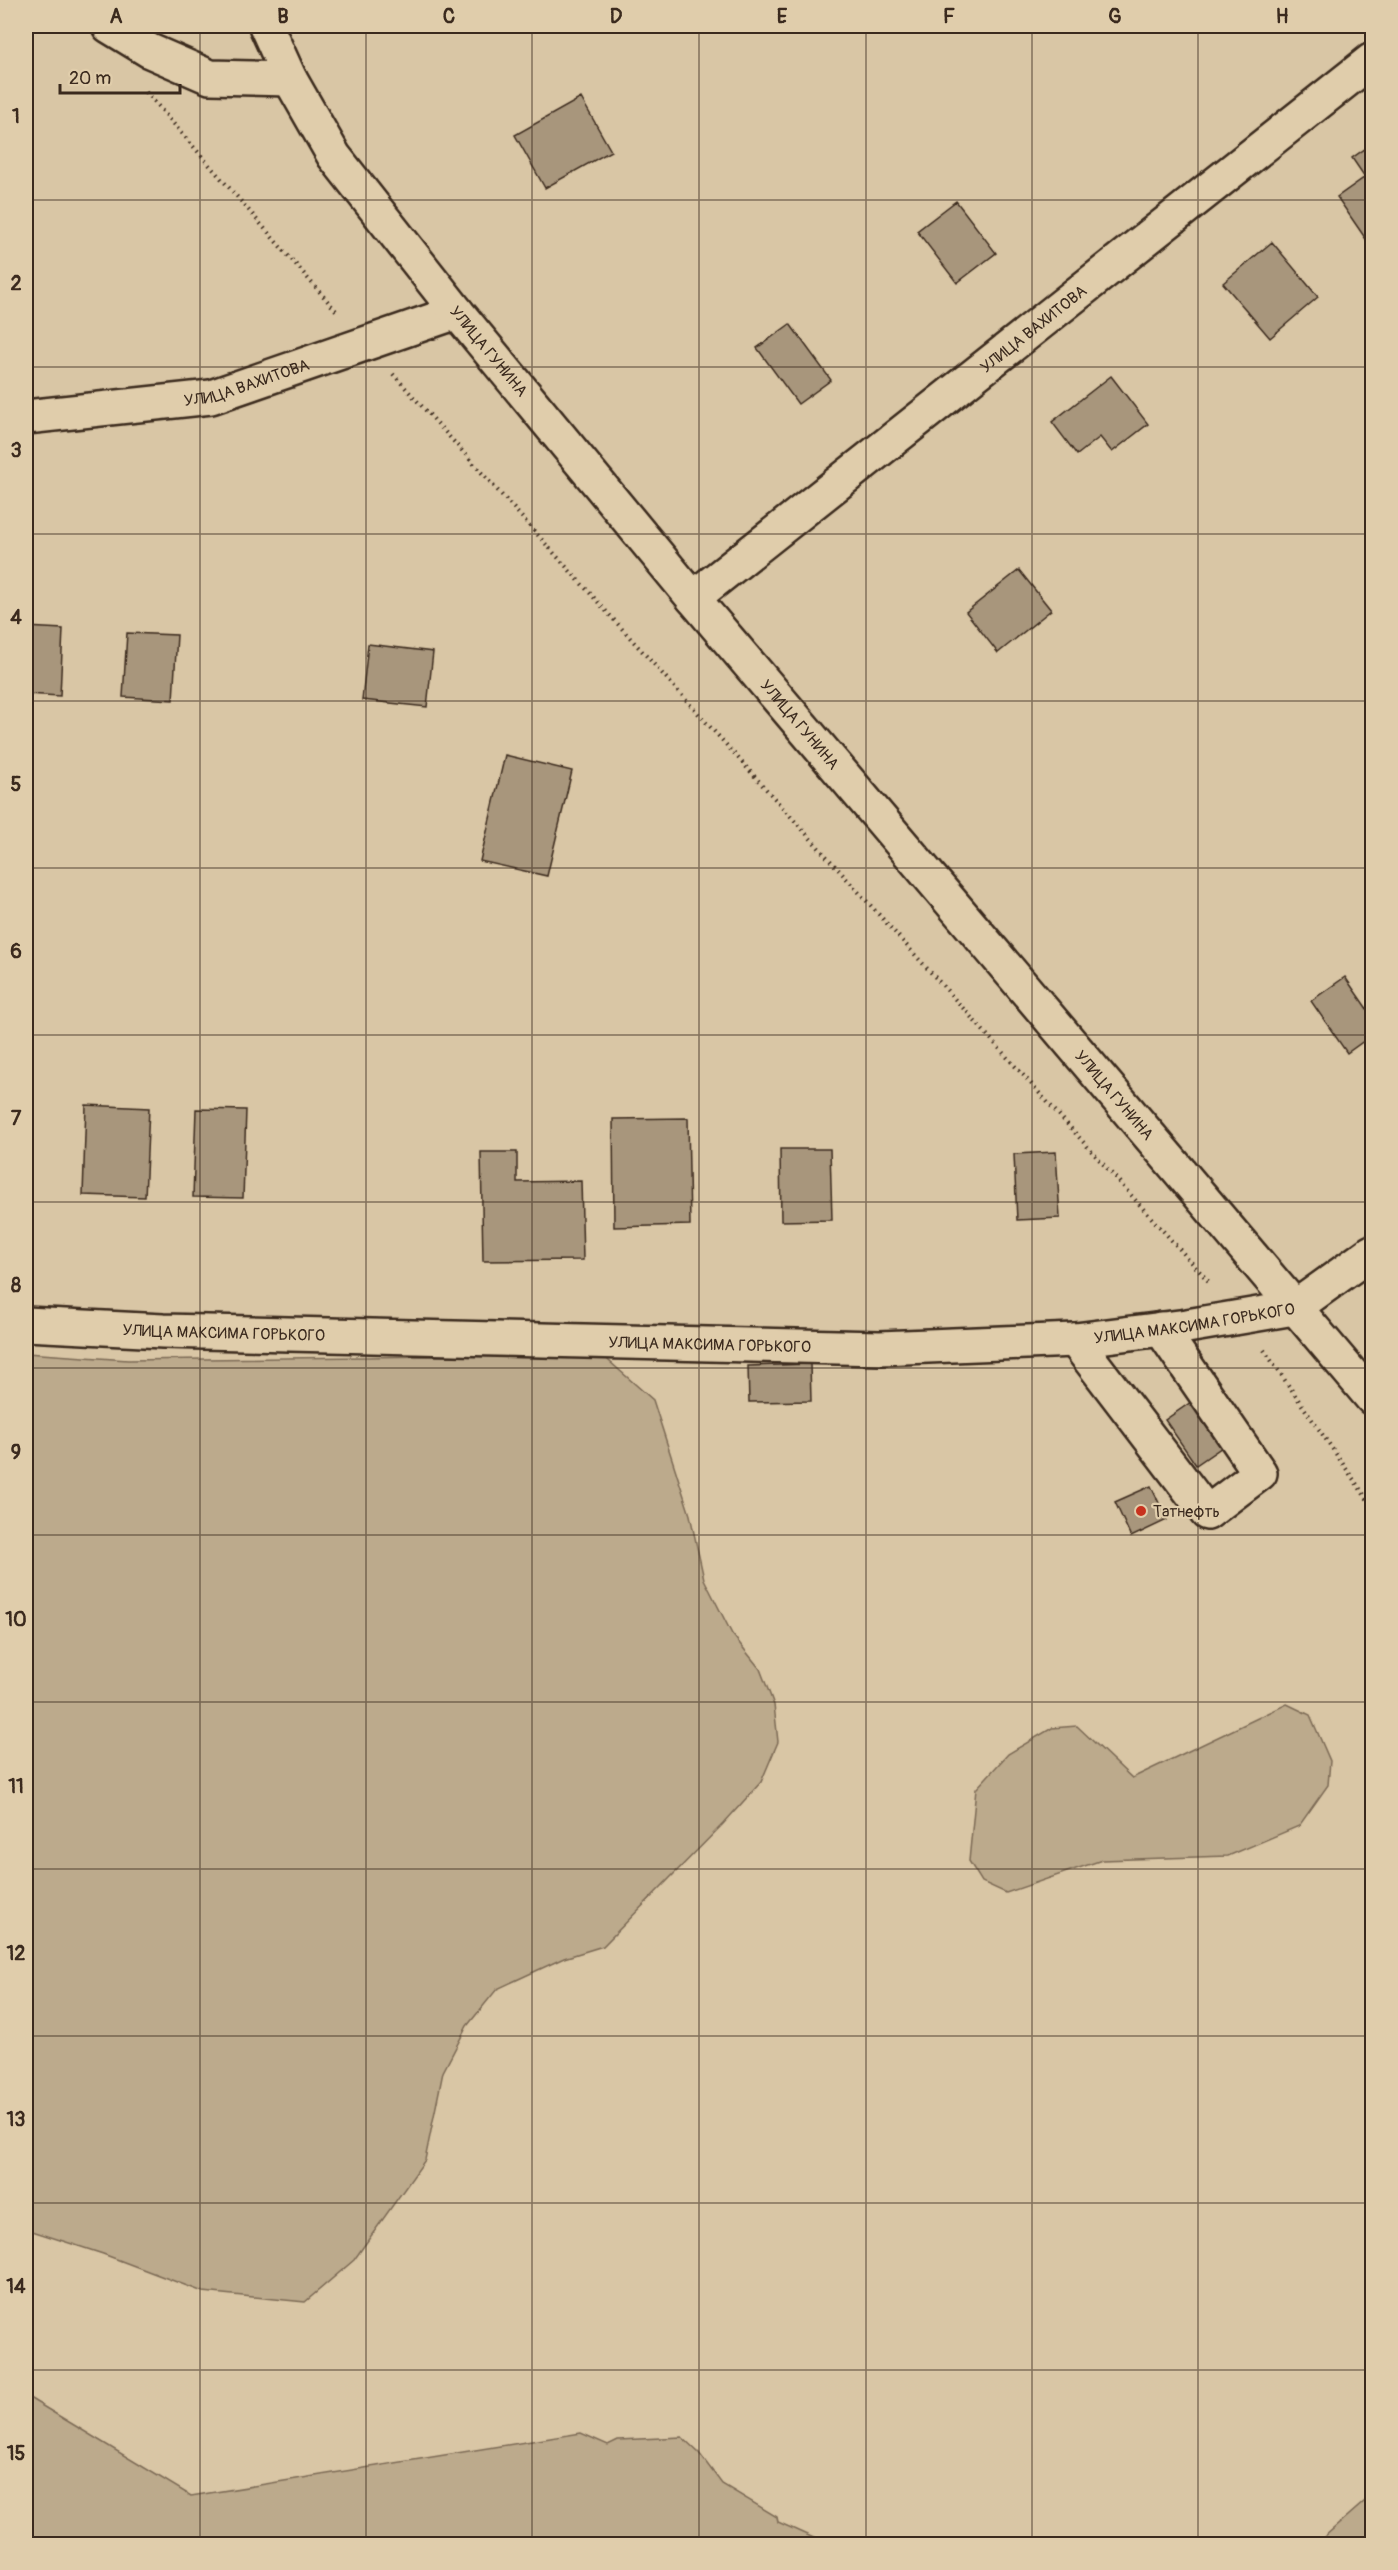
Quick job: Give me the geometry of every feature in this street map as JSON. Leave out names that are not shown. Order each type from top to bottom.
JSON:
[{"type":"street","points":[[109,26],[150,51],[210,77],[290,79]]},
{"type":"street","name":"УЛИЦА ГУНИНА","points":[[266,26],[290,79],[334,156],[457,312],[693,598],[1372,1398]]},
{"type":"street","name":"УЛИЦА ВАХИТОВА","points":[[693,598],[1372,60]]},
{"type":"street","name":"УЛИЦА ВАХИТОВА","points":[[26,417],[211,397],[457,312]]},
{"type":"street","name":"УЛИЦА МАКСИМА ГОРЬКОГО","points":[[26,1324],[163,1331],[880,1348],[1075,1340],[1294,1308],[1372,1252]]},
{"type":"street","points":[[1075,1340],[1207,1513],[1260,1473],[1161,1329]]},
{"type":"path","points":[[143,87],[365,344],[1241,1317],[1372,1506]]},
{"type":"shaded area","points":[[26,1353],[128,1360],[601,1354],[653,1400],[690,1515],[704,1579],[732,1634],[760,1669],[774,1705],[778,1742],[761,1782],[723,1824],[603,1946],[564,1958],[497,1989],[467,2026],[443,2072],[425,2160],[354,2260],[305,2302],[203,2292],[103,2254],[26,2229]]},
{"type":"shaded area","points":[[1287,1704],[1310,1715],[1330,1761],[1328,1785],[1299,1826],[1228,1856],[1102,1860],[1006,1893],[982,1882],[969,1861],[976,1789],[1008,1754],[1052,1728],[1077,1726],[1132,1778]]},
{"type":"shaded area","points":[[26,2396],[191,2496],[581,2433],[608,2445],[618,2440],[682,2437],[699,2453],[722,2484],[777,2517],[778,2522],[827,2544],[26,2544]]},
{"type":"shaded area","points":[[1372,2495],[1372,2544],[1316,2544]]},
{"type":"building","points":[[581,98],[611,151],[545,188],[515,135]]},
{"type":"building","points":[[1372,144],[1372,248],[1337,197],[1365,177],[1352,158]]},
{"type":"building","points":[[956,201],[996,253],[957,283],[917,231]]},
{"type":"building","points":[[1272,242],[1318,297],[1270,338],[1223,283]]},
{"type":"building","points":[[790,324],[831,380],[798,404],[757,348]]},
{"type":"building","points":[[1111,376],[1148,424],[1112,452],[1100,437],[1077,455],[1052,422]]},
{"type":"building","points":[[1019,570],[1051,610],[998,653],[966,612]]},
{"type":"building","points":[[26,627],[63,629],[60,696],[26,694]]},
{"type":"building","points":[[127,633],[177,635],[173,700],[123,697]]},
{"type":"building","points":[[368,644],[433,652],[427,707],[362,700]]},
{"type":"building","points":[[505,755],[572,771],[547,876],[480,861]]},
{"type":"building","points":[[1345,977],[1372,1016],[1372,1035],[1347,1053],[1311,1001]]},
{"type":"building","points":[[86,1105],[149,1108],[145,1197],[83,1195]]},
{"type":"building","points":[[196,1109],[246,1110],[243,1198],[193,1197]]},
{"type":"building","points":[[688,1118],[690,1225],[614,1227],[613,1119]]},
{"type":"building","points":[[780,1149],[830,1149],[832,1220],[781,1221]]},
{"type":"building","points":[[481,1152],[517,1152],[517,1182],[581,1181],[583,1260],[483,1261]]},
{"type":"building","points":[[1056,1152],[1060,1218],[1017,1220],[1014,1154]]},
{"type":"building","points":[[810,1364],[811,1401],[749,1402],[748,1366]]},
{"type":"building","points":[[1194,1400],[1225,1445],[1196,1465],[1165,1420]]},
{"type":"building","points":[[1151,1486],[1167,1520],[1131,1537],[1115,1502]]},
{"type":"place","name":"Татнефть","points":[[1141,1511]]}]
